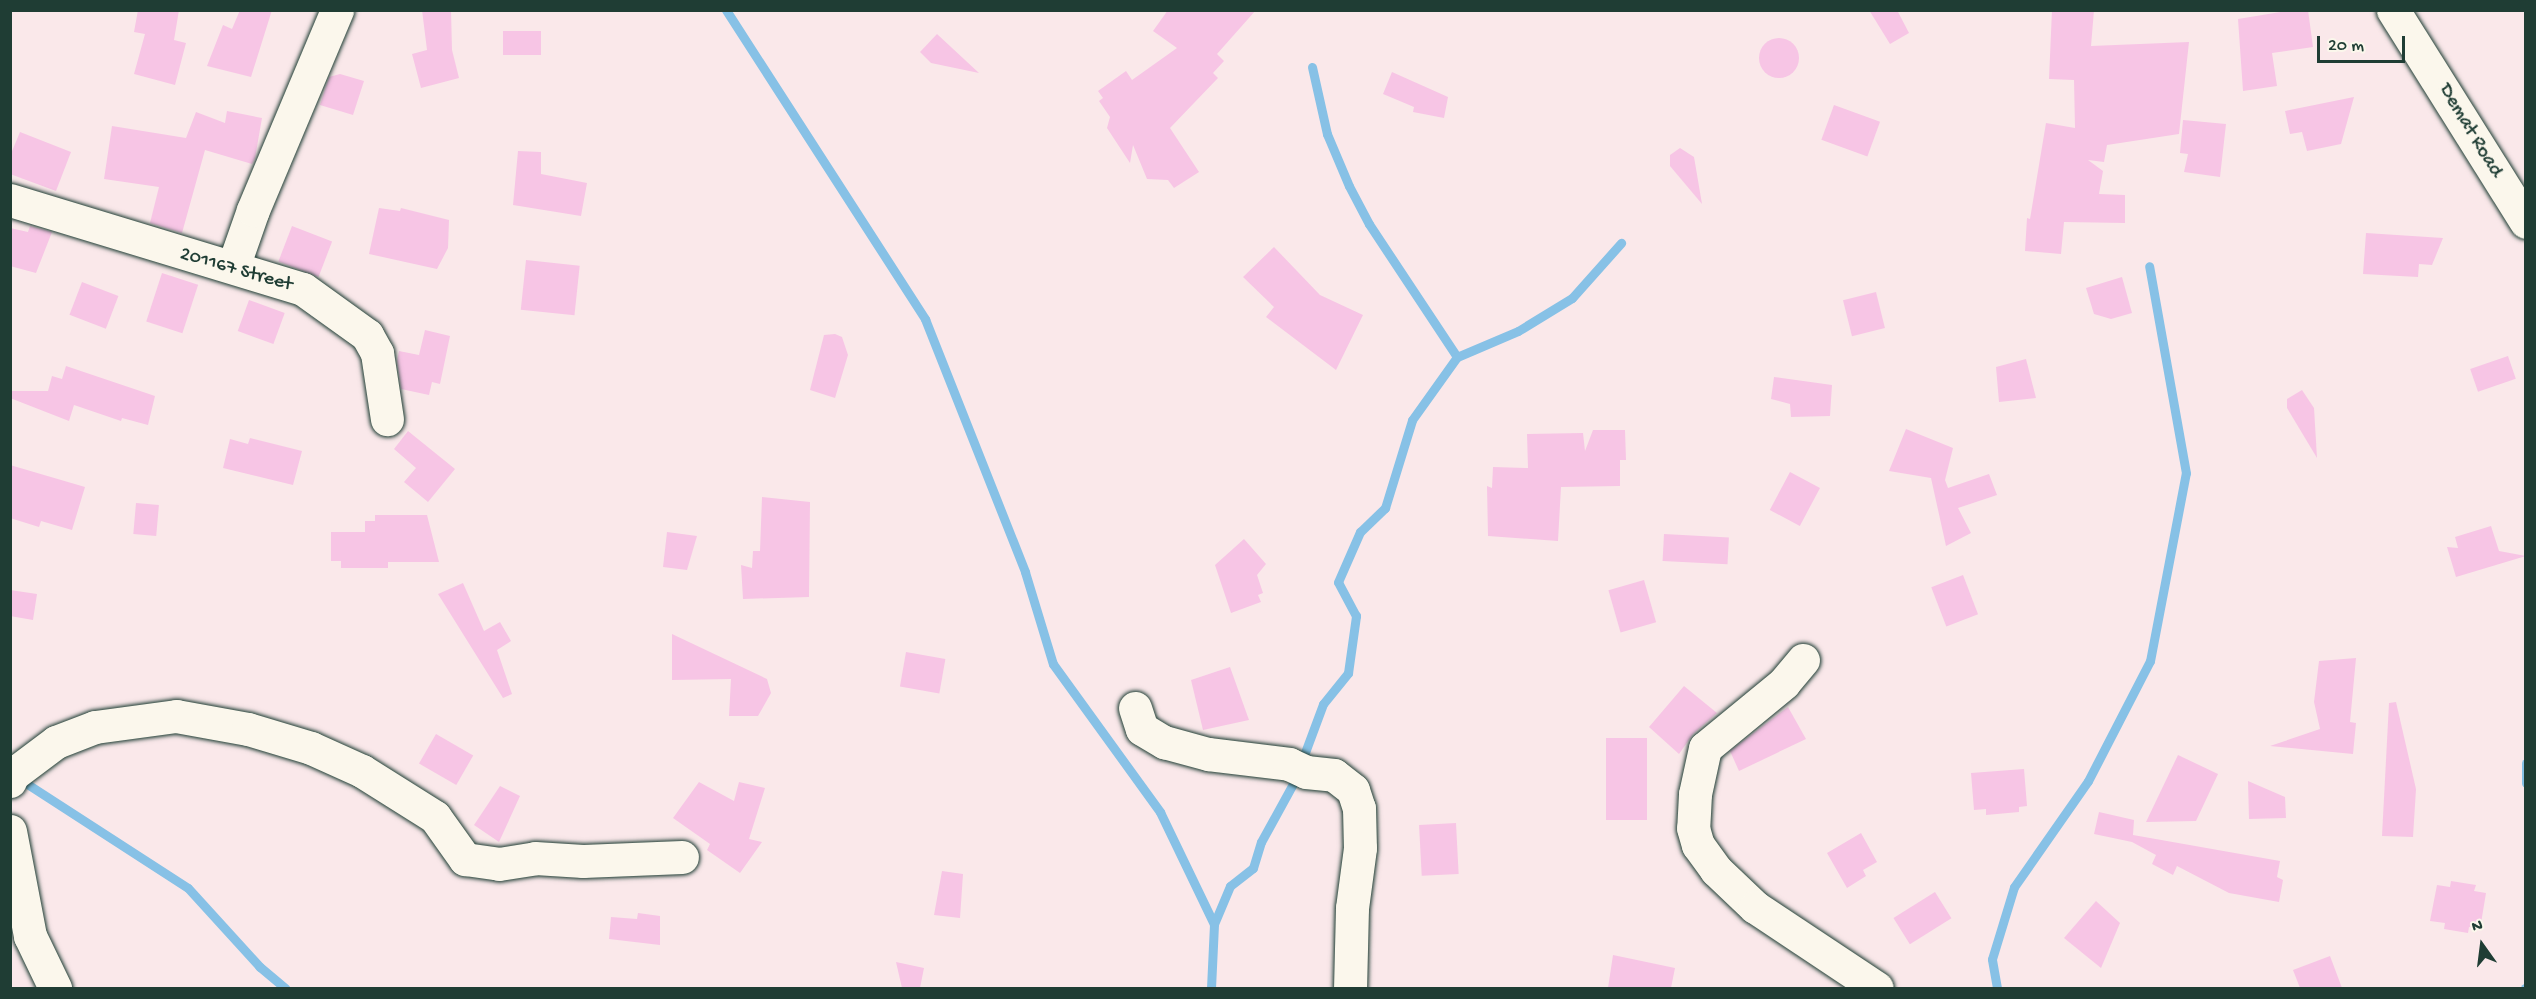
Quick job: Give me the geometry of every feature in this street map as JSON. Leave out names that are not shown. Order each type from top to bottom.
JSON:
[{"type":"street","points":[[233,267],[253,210],[337,10]]},
{"type":"street","name":"Demat Road","points":[[2392,10],[2526,222]]},
{"type":"street","name":"201167 Street","points":[[10,200],[165,250],[233,267],[303,289],[367,334],[377,353],[387,419]]},
{"type":"street","points":[[1803,660],[1784,683],[1705,748],[1693,828],[1698,845],[1716,870],[1755,907],[1868,978],[1877,988]]},
{"type":"street","points":[[1135,708],[1142,729],[1164,742],[1208,754],[1334,774],[1353,790],[1359,808],[1350,988]]},
{"type":"street","points":[[10,781],[12,775],[56,742],[95,727],[176,716],[248,729],[311,748],[362,771],[435,817],[465,859],[499,864],[535,858],[583,861],[682,857]]},
{"type":"street","points":[[10,831],[30,936],[55,988]]},
{"type":"building","points":[[138,10],[179,10],[174,40],[186,43],[175,85],[134,74],[145,34],[134,32]]},
{"type":"building","points":[[240,10],[272,10],[251,77],[207,66],[223,25],[232,29]]},
{"type":"building","points":[[422,10],[451,10],[452,50],[459,78],[421,88],[412,54],[427,50]]},
{"type":"building","points":[[1168,10],[1256,10],[1217,54],[1224,61],[1213,73],[1218,78],[1170,128],[1199,172],[1174,188],[1168,180],[1147,179],[1133,145],[1130,163],[1107,128],[1110,117],[1099,101],[1103,98],[1098,91],[1126,71],[1132,80],[1177,48],[1153,31]]},
{"type":"building","points":[[1869,10],[1897,10],[1909,33],[1890,44]]},
{"type":"building","points":[[2052,10],[2094,10],[2091,46],[2189,42],[2179,134],[2107,145],[2104,162],[2088,160],[2103,171],[2099,194],[2125,195],[2125,223],[2064,222],[2061,254],[2025,251],[2027,218],[2030,219],[2046,123],[2075,128],[2074,80],[2049,79]]},
{"type":"building","points":[[2292,10],[2308,10],[2313,47],[2272,53],[2277,86],[2243,91],[2238,19]]},
{"type":"building","points":[[503,31],[541,31],[541,55],[503,55]]},
{"type":"building","points":[[937,34],[979,73],[931,63],[920,52]]},
{"type":"building","points":[[1779,38],[1787,39],[1793,44],[1798,50],[1798,66],[1793,72],[1787,77],[1779,78],[1771,77],[1765,72],[1760,66],[1759,58],[1760,50],[1765,44],[1771,39]]},
{"type":"building","points":[[1392,72],[1448,97],[1444,118],[1413,112],[1414,107],[1383,94]]},
{"type":"building","points":[[340,74],[364,81],[353,115],[320,105],[329,77]]},
{"type":"building","points":[[2354,97],[2341,144],[2307,151],[2302,132],[2290,134],[2285,111]]},
{"type":"building","points":[[1834,105],[1880,122],[1867,157],[1821,140]]},
{"type":"building","points":[[227,111],[262,118],[255,158],[252,164],[205,150],[182,233],[150,223],[159,187],[104,179],[112,126],[186,138],[196,112],[225,123]]},
{"type":"building","points":[[2183,120],[2226,124],[2220,177],[2184,172],[2188,154],[2180,153]]},
{"type":"building","points":[[20,132],[71,152],[56,191],[10,174],[10,156]]},
{"type":"building","points":[[1680,148],[1694,157],[1702,204],[1670,166],[1670,155]]},
{"type":"building","points":[[518,151],[541,152],[541,174],[587,183],[581,216],[513,205]]},
{"type":"building","points":[[379,208],[400,211],[401,208],[449,220],[448,248],[437,269],[369,254]]},
{"type":"building","points":[[30,226],[52,232],[36,273],[10,266],[10,228],[28,232]]},
{"type":"building","points":[[292,226],[332,241],[319,277],[278,261]]},
{"type":"building","points":[[2366,233],[2443,238],[2432,265],[2419,264],[2418,277],[2363,274]]},
{"type":"building","points":[[1274,247],[1320,295],[1363,315],[1336,370],[1266,317],[1274,307],[1243,277]]},
{"type":"building","points":[[526,260],[580,266],[574,315],[521,310]]},
{"type":"building","points":[[162,273],[198,285],[182,333],[146,322]]},
{"type":"building","points":[[2122,277],[2132,313],[2111,319],[2094,314],[2086,288]]},
{"type":"building","points":[[82,282],[118,296],[106,329],[69,315]]},
{"type":"building","points":[[1876,292],[1885,328],[1852,336],[1843,300]]},
{"type":"building","points":[[249,300],[285,313],[273,344],[238,331]]},
{"type":"building","points":[[425,330],[450,336],[440,384],[432,382],[429,395],[401,389],[397,361],[399,351],[419,355]]},
{"type":"building","points":[[835,334],[842,337],[848,355],[835,398],[810,390],[824,335]]},
{"type":"building","points":[[2508,356],[2516,379],[2478,392],[2470,369]]},
{"type":"building","points":[[2026,359],[2036,398],[1999,402],[1996,367]]},
{"type":"building","points":[[66,366],[155,396],[148,425],[122,418],[121,421],[74,405],[69,421],[10,398],[10,391],[48,391],[52,376],[62,379]]},
{"type":"building","points":[[1774,377],[1832,385],[1830,416],[1791,417],[1790,404],[1771,399]]},
{"type":"building","points":[[2302,390],[2314,408],[2317,458],[2287,408],[2287,399]]},
{"type":"building","points":[[1906,429],[1953,448],[1945,480],[1948,488],[1989,474],[1997,495],[1958,508],[1971,533],[1946,546],[1931,478],[1889,471]]},
{"type":"building","points":[[1593,430],[1625,430],[1626,460],[1620,460],[1620,486],[1561,487],[1558,541],[1488,536],[1487,486],[1492,488],[1493,467],[1528,468],[1527,434],[1583,433],[1585,451]]},
{"type":"building","points":[[408,431],[455,469],[428,502],[404,482],[416,468],[394,449]]},
{"type":"building","points":[[250,438],[302,451],[293,485],[223,468],[230,439],[248,444]]},
{"type":"building","points":[[10,465],[85,487],[72,530],[41,521],[39,527],[10,518]]},
{"type":"building","points":[[1790,472],[1820,488],[1800,526],[1770,510]]},
{"type":"building","points":[[762,497],[810,502],[809,597],[743,599],[741,565],[752,568],[753,551],[760,551]]},
{"type":"building","points":[[136,503],[159,505],[156,536],[133,534]]},
{"type":"building","points":[[375,515],[427,515],[439,562],[388,562],[388,568],[341,568],[341,561],[331,561],[331,532],[365,532],[365,521],[375,521]]},
{"type":"building","points":[[2491,526],[2499,551],[2526,556],[2456,577],[2447,547],[2458,548],[2455,537]]},
{"type":"building","points":[[667,532],[697,536],[687,570],[663,567]]},
{"type":"building","points":[[1664,534],[1729,537],[1727,564],[1663,561]]},
{"type":"building","points":[[1244,539],[1266,564],[1257,575],[1263,593],[1258,595],[1261,602],[1231,613],[1215,565]]},
{"type":"building","points":[[1963,575],[1978,614],[1946,626],[1931,587]]},
{"type":"building","points":[[1644,580],[1656,622],[1621,632],[1608,590]]},
{"type":"building","points":[[463,583],[484,631],[500,622],[511,641],[497,650],[512,694],[503,698],[438,594]]},
{"type":"building","points":[[10,590],[37,594],[33,620],[10,616]]},
{"type":"building","points":[[672,634],[767,679],[771,693],[758,716],[729,716],[731,679],[672,680]]},
{"type":"building","points":[[906,652],[945,659],[939,693],[900,686]]},
{"type":"building","points":[[2356,658],[2350,722],[2356,723],[2353,754],[2270,746],[2320,729],[2314,702],[2319,661]]},
{"type":"building","points":[[1230,667],[1249,720],[1203,730],[1191,680]]},
{"type":"building","points":[[1684,686],[1717,713],[1693,734],[1679,754],[1649,727]]},
{"type":"building","points":[[2396,702],[2416,789],[2413,837],[2382,836],[2389,703]]},
{"type":"building","points":[[1788,707],[1806,739],[1739,771],[1730,751]]},
{"type":"building","points":[[436,734],[473,756],[456,785],[419,763]]},
{"type":"building","points":[[1606,738],[1647,738],[1647,820],[1606,820]]},
{"type":"building","points":[[2178,755],[2218,774],[2196,821],[2146,822]]},
{"type":"building","points":[[2024,769],[2027,806],[2019,807],[2019,812],[1986,815],[1986,809],[1974,810],[1971,773]]},
{"type":"building","points":[[2248,781],[2285,797],[2286,818],[2249,819]]},
{"type":"building","points":[[699,782],[734,801],[739,782],[765,788],[749,839],[762,842],[740,873],[707,850],[710,844],[673,818]]},
{"type":"building","points":[[500,786],[520,796],[499,842],[474,825]]},
{"type":"building","points":[[2099,812],[2134,820],[2133,835],[2280,861],[2277,877],[2283,880],[2279,902],[2229,893],[2177,866],[2173,875],[2152,864],[2156,855],[2132,842],[2094,834]]},
{"type":"building","points":[[1456,823],[1459,874],[1422,876],[1419,825]]},
{"type":"building","points":[[1861,833],[1877,862],[1863,870],[1866,876],[1847,888],[1827,853]]},
{"type":"building","points":[[942,871],[963,874],[960,918],[934,915]]},
{"type":"building","points":[[2451,881],[2476,885],[2474,891],[2486,893],[2480,929],[2469,927],[2468,933],[2444,929],[2445,923],[2430,921],[2437,885],[2450,887]]},
{"type":"building","points":[[1935,892],[1951,918],[1910,944],[1893,918]]},
{"type":"building","points":[[2096,901],[2120,923],[2101,968],[2064,938]]},
{"type":"building","points":[[638,913],[660,916],[660,945],[609,939],[611,917],[637,919]]},
{"type":"building","points":[[1613,955],[1675,968],[1671,988],[1608,988]]},
{"type":"building","points":[[2330,956],[2342,988],[2300,988],[2293,970]]},
{"type":"building","points":[[896,962],[924,968],[920,988],[902,988]]},
{"type":"waterway","points":[[726,10],[925,319],[1025,572],[1053,664],[1160,812],[1214,924]]},
{"type":"waterway","points":[[1312,67],[1327,134],[1349,186],[1369,224],[1457,357]]},
{"type":"waterway","points":[[1211,988],[1214,924],[1230,886],[1253,868],[1261,842],[1294,782],[1323,704],[1348,673],[1356,616],[1338,582],[1360,532],[1385,508],[1412,420],[1457,357],[1518,331],[1572,298],[1621,243]]},
{"type":"waterway","points":[[1997,988],[1992,959],[2014,887],[2088,781],[2150,661],[2186,473],[2149,266]]},
{"type":"waterway","points":[[2526,763],[2526,783]]},
{"type":"waterway","points":[[18,778],[188,888],[260,967],[285,988]]}]
